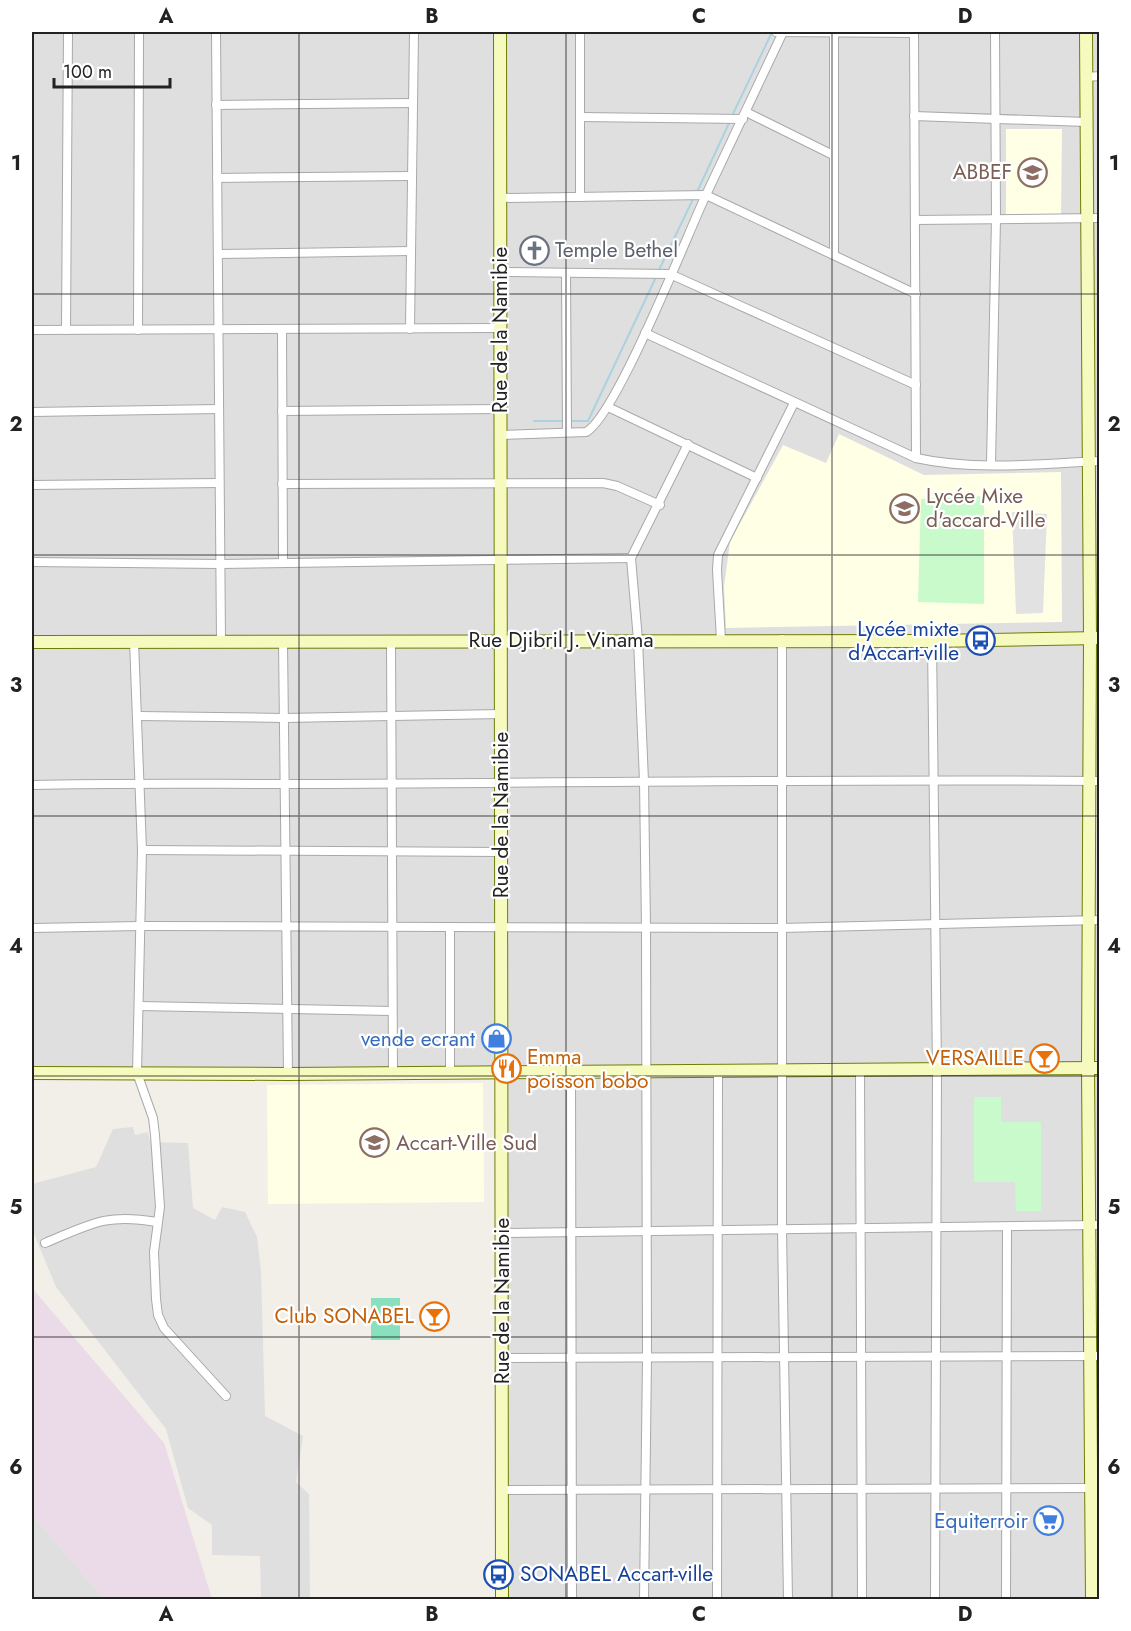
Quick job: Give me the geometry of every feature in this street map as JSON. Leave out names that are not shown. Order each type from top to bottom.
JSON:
[{"type":"street","points":[[66,330],[68,32]]},
{"type":"street","points":[[138,330],[139,32]]},
{"type":"street","points":[[216,32],[221,641]]},
{"type":"street","points":[[410,329],[414,32]]},
{"type":"street","name":"Rue de la Namibie","points":[[500,32],[502,1599]]},
{"type":"street","points":[[580,32],[580,197]]},
{"type":"street","points":[[776,32],[914,32],[916,458]]},
{"type":"street","points":[[500,435],[591,429],[608,407],[645,333],[706,195],[783,32]]},
{"type":"street","points":[[834,32],[834,254]]},
{"type":"street","points":[[991,464],[996,219],[995,32]]},
{"type":"street","points":[[1086,32],[1086,219],[1094,461],[1095,638],[1095,1489],[1092,1599]]},
{"type":"street","points":[[1086,77],[1100,76]]},
{"type":"street","points":[[216,105],[413,103]]},
{"type":"street","points":[[580,117],[744,115],[833,155]]},
{"type":"street","points":[[914,116],[1086,122]]},
{"type":"street","points":[[217,178],[412,176]]},
{"type":"street","points":[[500,198],[706,195],[915,294]]},
{"type":"street","points":[[915,220],[1100,218]]},
{"type":"street","points":[[218,254],[411,251]]},
{"type":"street","points":[[500,272],[670,274],[916,385]]},
{"type":"street","points":[[566,273],[567,432]]},
{"type":"street","points":[[32,330],[500,328]]},
{"type":"street","points":[[282,329],[283,563]]},
{"type":"street","points":[[645,333],[916,458],[991,464],[1094,461]]},
{"type":"street","points":[[721,640],[718,555],[794,403]]},
{"type":"street","points":[[608,407],[757,478]]},
{"type":"street","points":[[32,412],[219,409]]},
{"type":"street","points":[[282,411],[500,409]]},
{"type":"street","points":[[644,1599],[647,1359],[646,928],[639,640],[631,558],[660,505],[688,444]]},
{"type":"street","points":[[32,485],[219,483]]},
{"type":"street","points":[[282,484],[603,483],[617,486],[660,505]]},
{"type":"street","points":[[32,562],[220,564],[631,558]]},
{"type":"street","name":"Rue Djibril J. Vinama","points":[[32,642],[782,639],[932,641],[1095,638]]},
{"type":"street","points":[[782,639],[780,781],[788,1599]]},
{"type":"street","points":[[391,640],[393,1072]]},
{"type":"street","points":[[134,641],[142,850],[137,1073],[154,1127],[160,1196],[154,1252],[158,1315],[164,1328],[226,1396]]},
{"type":"street","points":[[932,641],[933,926],[938,1071],[935,1599]]},
{"type":"street","points":[[283,642],[288,1074]]},
{"type":"street","points":[[138,716],[284,718],[501,714]]},
{"type":"street","points":[[32,785],[139,782],[285,784],[932,779],[1094,781]]},
{"type":"street","points":[[142,850],[392,849],[501,852]]},
{"type":"street","points":[[32,928],[140,926],[782,928],[933,926],[1095,920]]},
{"type":"street","points":[[450,927],[450,1071]]},
{"type":"street","points":[[139,1006],[392,1011]]},
{"type":"street","points":[[32,1073],[938,1071],[1094,1068]]},
{"type":"street","points":[[860,1071],[862,1599]]},
{"type":"street","points":[[571,1072],[572,1599]]},
{"type":"street","points":[[717,1599],[718,1072]]},
{"type":"street","points":[[45,1243],[100,1221],[119,1217],[157,1222]]},
{"type":"street","points":[[502,1233],[1095,1226]]},
{"type":"street","points":[[1006,1599],[1007,1227]]},
{"type":"street","points":[[502,1358],[1095,1356]]},
{"type":"street","points":[[502,1490],[1095,1489]]},
{"type":"shaded area","points":[[32,32],[1099,32],[1099,1599],[495,1599],[496,1077],[32,1072]]},
{"type":"shaded area","name":"ABBEF","points":[[1006,129],[1062,129],[1061,216],[1006,215]]},
{"type":"shaded area","name":"Lycée Mixe d'accard-Ville","points":[[839,434],[924,475],[1061,472],[1062,622],[726,628],[724,587],[730,542],[783,445],[826,463]]},
{"type":"shaded area","points":[[1012,512],[1047,514],[1043,613],[1016,614]]},
{"type":"shaded area","name":"Accart-Ville Sud","points":[[483,1083],[484,1202],[268,1204],[267,1085]]},
{"type":"shaded area","points":[[133,1127],[135,1135],[148,1132],[150,1142],[188,1143],[193,1208],[215,1220],[222,1207],[245,1212],[257,1237],[261,1271],[265,1416],[303,1436],[296,1482],[309,1494],[310,1599],[261,1599],[260,1556],[212,1555],[212,1525],[188,1508],[166,1429],[56,1287],[32,1229],[32,1184],[96,1167],[113,1129]]},
{"type":"shaded area","points":[[32,1288],[164,1443],[212,1599],[104,1599],[32,1514]]},
{"type":"shaded area","points":[[32,1514],[104,1599],[32,1599]]},
{"type":"green space","points":[[984,496],[984,604],[918,602],[921,499]]},
{"type":"green space","points":[[974,1097],[1001,1097],[1001,1122],[1041,1122],[1041,1211],[1016,1211],[1015,1182],[974,1182]]},
{"type":"green space","points":[[371,1298],[400,1298],[400,1340],[371,1340]]},
{"type":"waterway","points":[[732,116],[772,32]]},
{"type":"waterway","points":[[697,192],[730,121]]},
{"type":"waterway","points":[[659,270],[694,197]]},
{"type":"waterway","points":[[569,421],[588,421],[657,275]]},
{"type":"waterway","points":[[534,421],[563,421]]},
{"type":"place","name":"ABBEF","points":[[1033,172]]},
{"type":"place","name":"Temple Bethel","points":[[534,250]]},
{"type":"place","name":"Lycée Mixe d'accard-Ville","points":[[905,508]]},
{"type":"place","name":"Lycée mixte d'Accart-ville","points":[[980,641]]},
{"type":"place","name":"vende ecrant","points":[[496,1039]]},
{"type":"place","name":"VERSAILLE","points":[[1045,1058]]},
{"type":"place","name":"Emma poisson bobo","points":[[506,1069]]},
{"type":"place","name":"Accart-Ville Sud","points":[[375,1143]]},
{"type":"place","name":"Club SONABEL","points":[[435,1316]]},
{"type":"place","name":"Equiterroir","points":[[1049,1521]]},
{"type":"place","name":"SONABEL Accart-ville","points":[[499,1574]]}]
